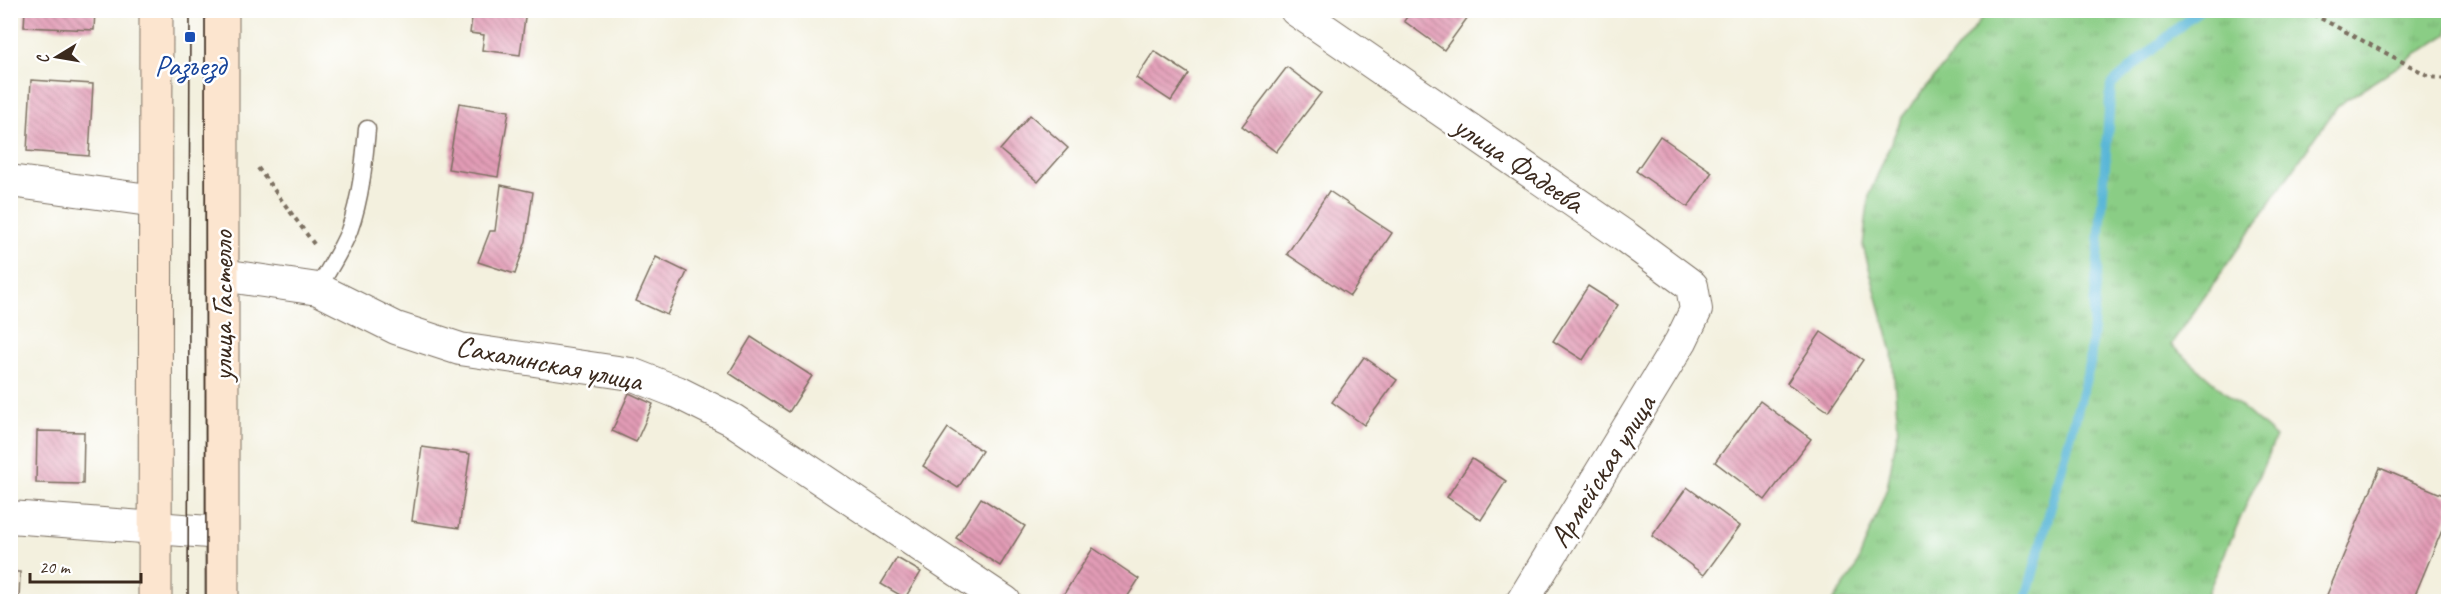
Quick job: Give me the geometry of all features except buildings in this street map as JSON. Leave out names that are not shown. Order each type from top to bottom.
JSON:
[{"type":"street","points":[[154,602],[156,10]]},
{"type":"street","name":"улица Гастелло","points":[[222,10],[222,602]]},
{"type":"street","name":"улица Фадеева","points":[[1296,10],[1627,238],[1692,286],[1696,310],[1682,341]]},
{"type":"street","points":[[10,181],[156,201]]},
{"type":"street","name":"Сахалинская улица","points":[[222,275],[324,278],[396,328],[460,349],[631,374],[677,392],[732,420],[1005,602]]},
{"type":"street","name":"Армейская улица","points":[[1522,602],[1682,341]]},
{"type":"street","points":[[10,517],[222,533]]},
{"type":"lane","points":[[324,278],[348,232],[355,211],[362,180],[368,129]]},
{"type":"path","points":[[2306,10],[2431,76],[2448,79]]},
{"type":"path","points":[[256,165],[324,278]]},
{"type":"green space","points":[[1988,11],[2448,11],[2448,34],[2338,105],[2171,345],[2276,437],[2204,601],[1833,601],[1854,572],[1887,488],[1898,429],[1892,352],[1863,246],[1869,195],[1902,117]]},
{"type":"waterway","points":[[2025,602],[2090,364],[2111,85],[2199,10]]},
{"type":"tram line","points":[[188,602],[190,10]]},
{"type":"tram line","points":[[205,10],[206,602]]},
{"type":"place","name":"Разъезд","points":[[190,37]]}]
